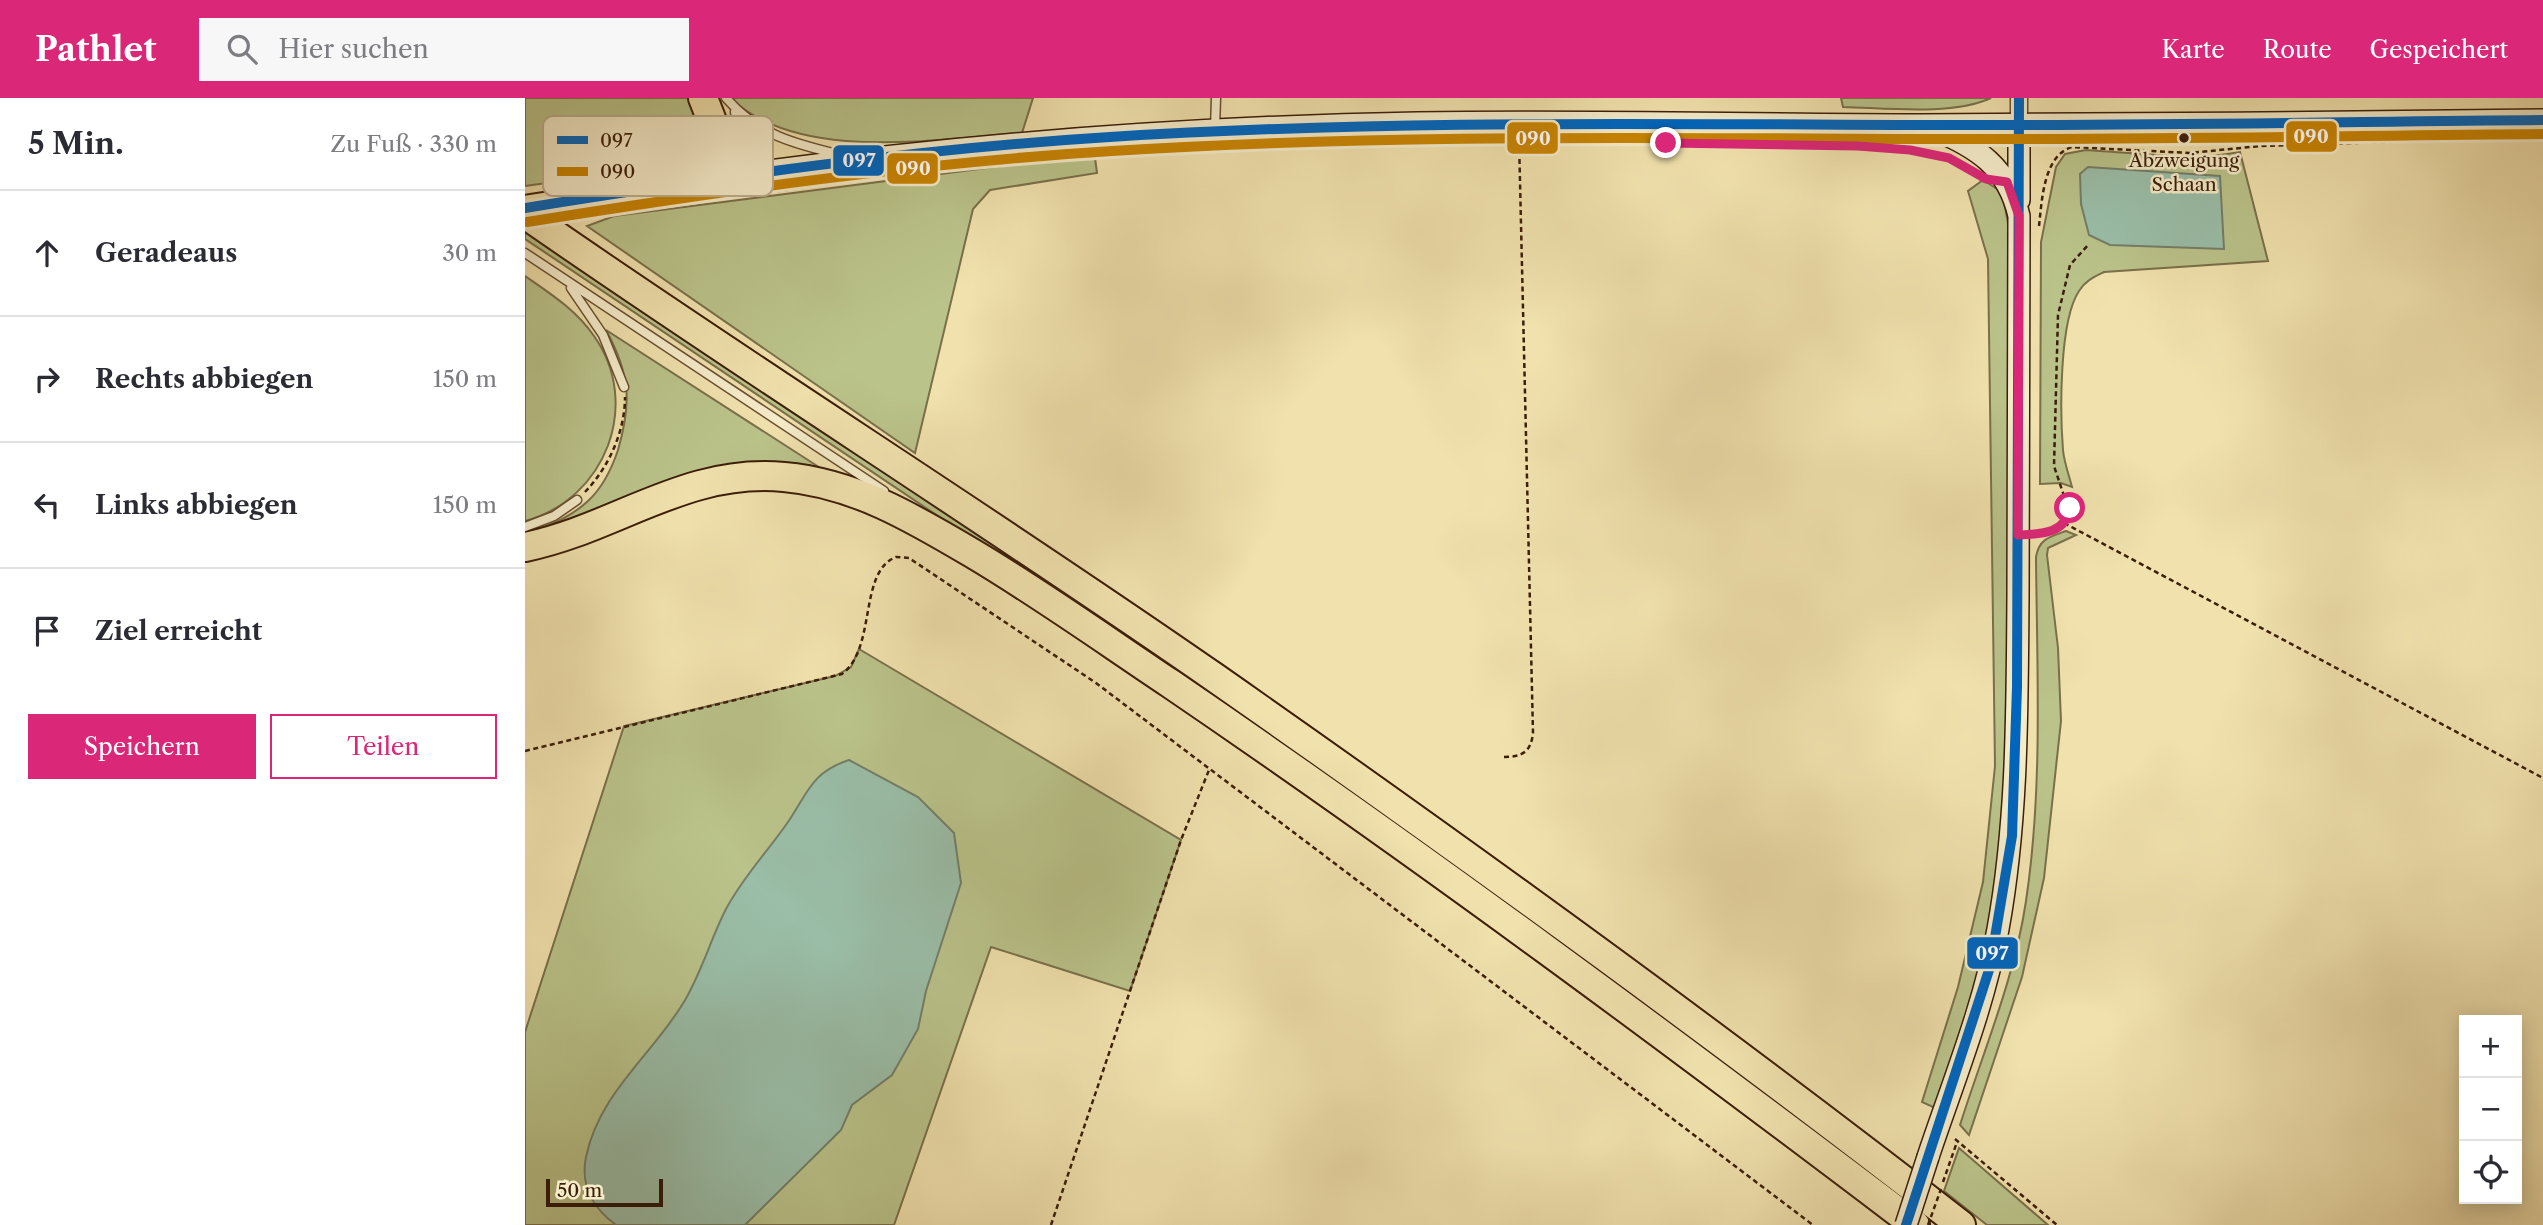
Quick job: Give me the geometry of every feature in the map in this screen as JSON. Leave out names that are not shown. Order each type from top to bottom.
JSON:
[{"type":"highway","points":[[703,98],[710,116]]},
{"type":"highway","points":[[525,215],[1190,661],[1337,764],[1641,982],[1961,1225]]},
{"type":"highway","points":[[525,547],[569,535],[699,483],[738,477],[782,477],[831,485],[889,506],[1017,580],[1428,864],[1915,1225]]},
{"type":"main road","points":[[773,176],[861,159],[979,147],[1215,131],[1520,131],[2543,120]]},
{"type":"main road","points":[[1922,125],[1968,144],[1989,159],[2007,182],[2019,216]]},
{"type":"main road","points":[[1906,1225],[1990,967],[2008,866],[2016,746],[2019,125]]},
{"type":"main road","points":[[525,208],[612,196]]},
{"type":"street","points":[[2019,98],[2019,125]]},
{"type":"lane","points":[[726,98],[744,116]]},
{"type":"lane","points":[[1215,131],[1216,98]]},
{"type":"lane","points":[[734,107],[734,116]]},
{"type":"lane","points":[[773,136],[861,159]]},
{"type":"lane","points":[[525,253],[1017,580]]},
{"type":"lane","points":[[556,273],[589,311],[610,349],[624,387]]},
{"type":"lane","points":[[525,527],[554,516],[577,500]]},
{"type":"path","points":[[1507,139],[1520,131]]},
{"type":"path","points":[[1504,757],[1521,755],[1527,751],[1533,733],[1520,131]]},
{"type":"path","points":[[2019,181],[2047,182],[2055,156],[2077,147],[2190,153],[2260,146],[2424,141]]},
{"type":"path","points":[[1623,142],[1875,146],[1953,159]]},
{"type":"path","points":[[773,181],[894,176]]},
{"type":"path","points":[[525,226],[595,215]]},
{"type":"path","points":[[2018,535],[2045,533],[2064,523],[2069,506],[2054,466],[2058,315],[2070,265],[2089,244]]},
{"type":"path","points":[[577,500],[595,481],[613,449],[625,412],[624,387]]},
{"type":"path","points":[[2064,523],[2543,778]]},
{"type":"path","points":[[525,751],[842,674],[856,660],[878,572],[887,561],[900,556],[914,561],[1085,675],[1813,1225]]},
{"type":"path","points":[[1051,1225],[1176,853],[1209,770]]},
{"type":"path","points":[[1939,1126],[2057,1225]]},
{"type":"path","points":[[1928,1225],[1957,1142]]},
{"type":"green space","points":[[525,98],[691,98],[698,116],[543,116],[543,184],[525,186]]},
{"type":"green space","points":[[730,98],[1033,98],[1022,133],[909,142],[830,139],[793,132],[773,124],[773,116],[756,116]]},
{"type":"green space","points":[[1841,98],[1991,98],[1957,107],[1918,110],[1843,107]]},
{"type":"green space","points":[[2086,150],[2199,158],[2240,152],[2268,261],[2104,272],[2081,288],[2072,305],[2062,368],[2063,450],[2072,487],[2061,483],[2040,484],[2041,242],[2056,167],[2065,154]]},
{"type":"green space","points":[[1095,158],[1097,173],[990,190],[973,209],[915,453],[587,226],[614,216],[1010,165]]},
{"type":"green space","points":[[1983,180],[2002,192],[2008,223],[2010,532],[2005,816],[1980,979],[1935,1108],[1922,1102],[1958,987],[1983,882],[1995,766],[1988,259],[1968,191]]},
{"type":"green space","points":[[525,228],[1296,745],[1901,1190],[1898,1200],[1093,620],[525,239]]},
{"type":"green space","points":[[525,276],[563,303],[594,336],[608,363],[615,390],[615,419],[608,446],[595,471],[577,492],[553,510],[525,521]]},
{"type":"green space","points":[[606,330],[839,480],[773,470],[568,530],[536,531],[570,515],[588,501],[606,477],[618,450],[627,403],[626,388],[620,361]]},
{"type":"green space","points":[[2066,531],[2076,535],[2048,548],[2047,555],[2058,648],[2061,721],[2044,878],[2022,977],[1969,1135],[1960,1125],[2014,958],[2026,901],[2031,858],[2038,729],[2036,557],[2042,542]]},
{"type":"green space","points":[[859,649],[1181,840],[1130,991],[991,947],[894,1225],[525,1225],[525,1032],[624,726],[835,676],[851,667]]},
{"type":"green space","points":[[1959,1148],[2048,1225],[1987,1225],[1944,1191]]},
{"type":"shaded area","points":[[2088,167],[2220,176],[2224,249],[2110,245],[2089,235],[2081,204],[2080,174]]},
{"type":"shaded area","points":[[849,760],[918,797],[954,833],[961,883],[926,991],[918,1029],[892,1075],[852,1105],[841,1130],[745,1225],[616,1225],[595,1204],[585,1178],[586,1157],[602,1114],[682,1005],[695,982],[726,909],[740,886],[788,822],[812,784],[827,771]]},
{"type":"transit line","name":"097","points":[[1906,1225],[1990,967],[2012,836],[2017,687],[2019,98]]},
{"type":"transit line","name":"097","points":[[773,171],[1037,142],[1210,132],[1411,125],[2071,125],[2543,120]]},
{"type":"transit line","name":"090","points":[[773,186],[1039,156],[1212,146],[1412,139],[2071,139],[2543,134]]},
{"type":"transit line","name":"097","points":[[525,208],[605,196]]},
{"type":"transit line","name":"090","points":[[527,222],[700,196]]},
{"type":"place","name":"Abzweigung Schaan","points":[[2184,138]]},
{"type":"route","points":[[1666,143],[1875,146],[1910,150],[1940,155],[1961,163],[1986,179],[2007,182],[2019,216],[2018,535],[2045,533],[2057,529],[2067,519],[2070,508]]}]
